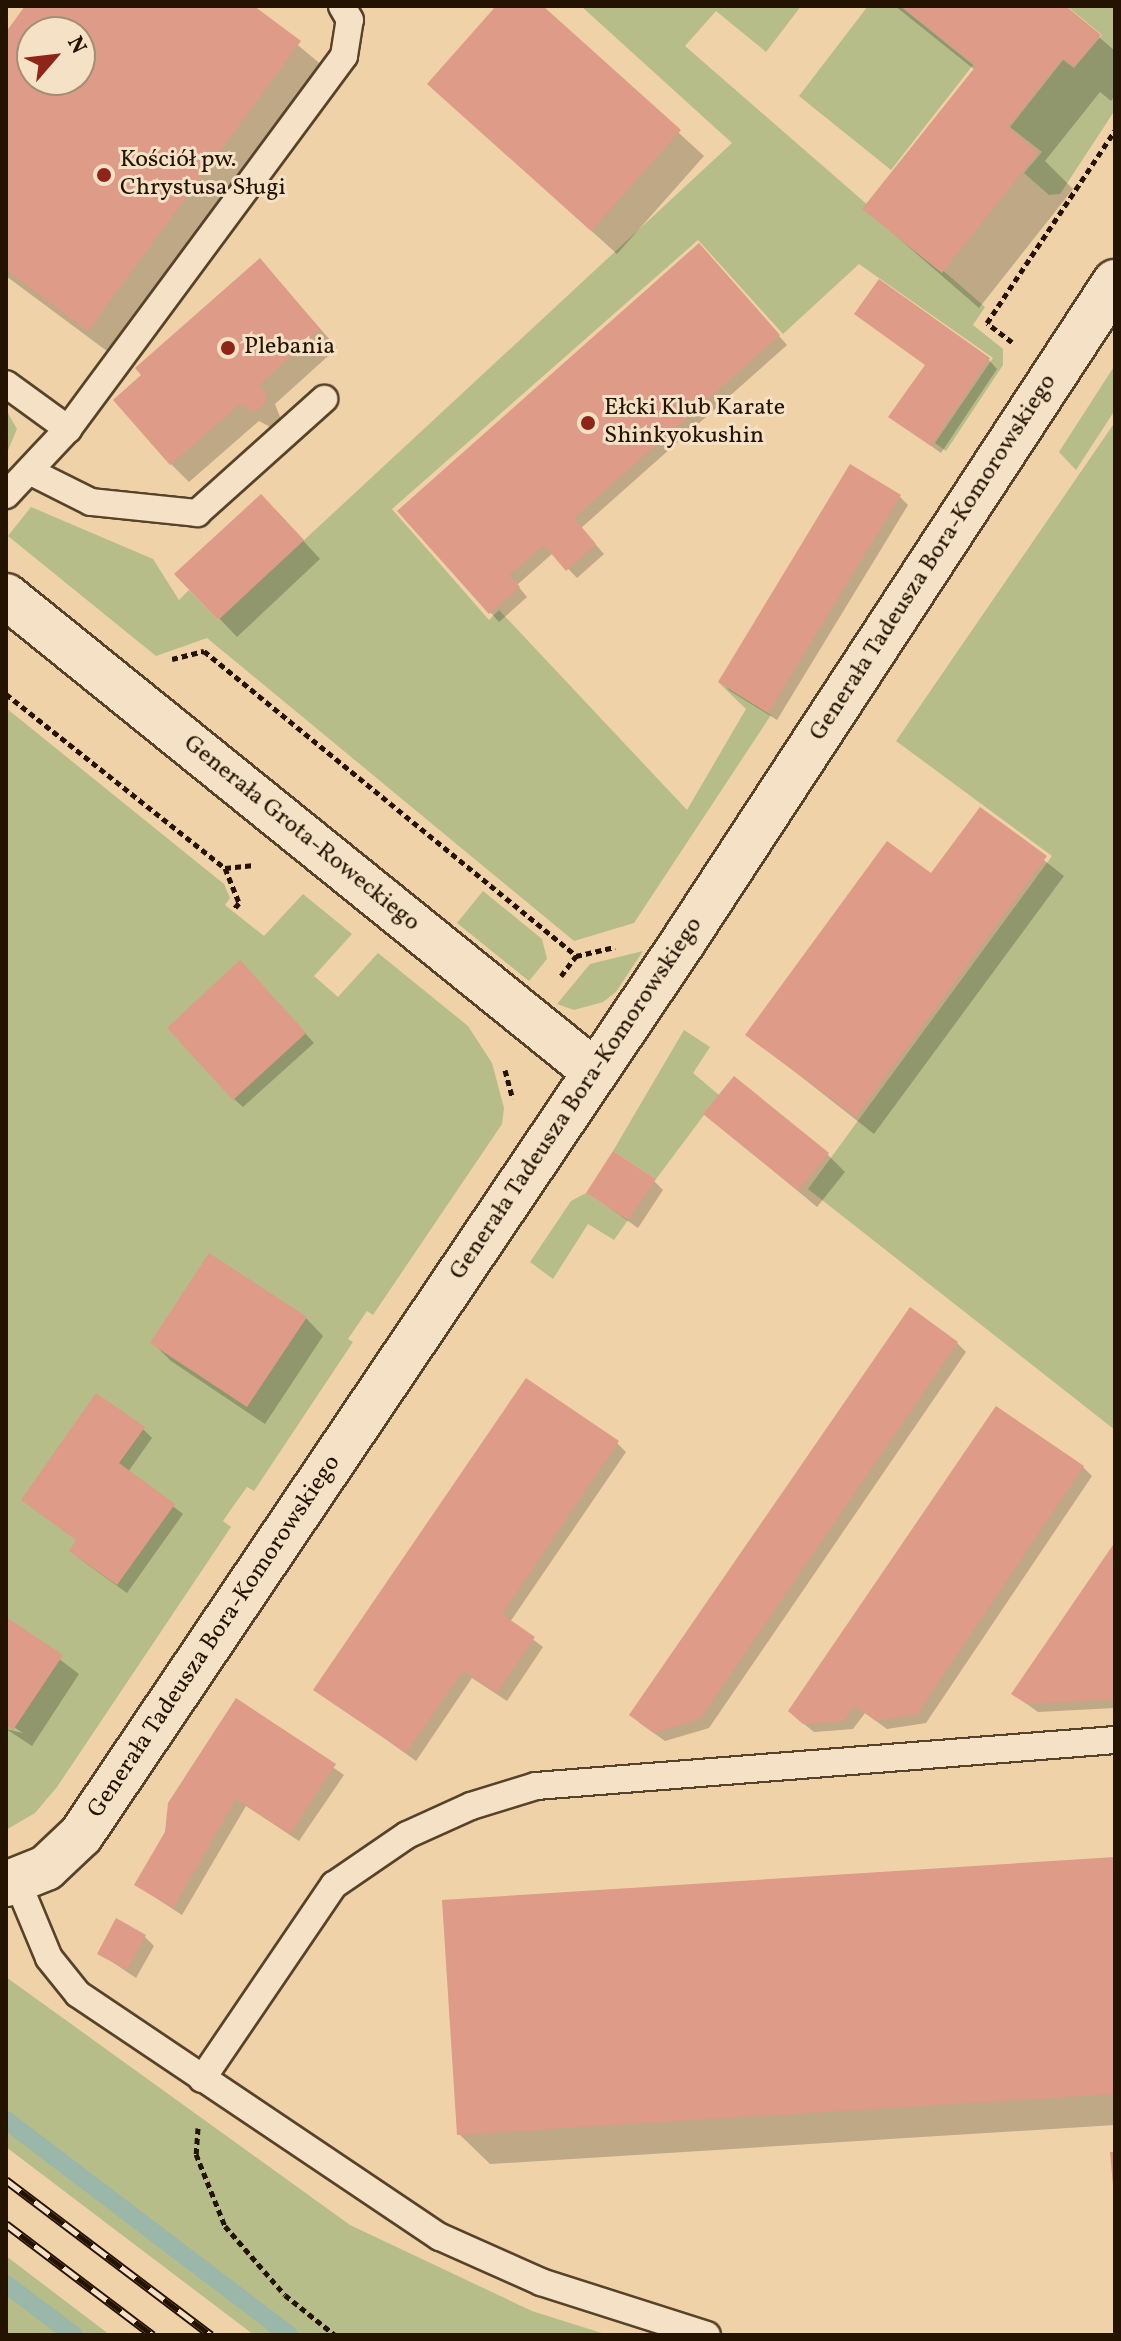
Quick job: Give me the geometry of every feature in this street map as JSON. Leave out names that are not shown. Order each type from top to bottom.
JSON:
[{"type":"street","name":"Generała Tadeusza Bora-Komorowskiego","points":[[11,1882],[46,1868],[81,1835],[595,1072],[1115,282]]},
{"type":"street","name":"Generała Grota-Roweckiego","points":[[6,596],[595,1072]]},
{"type":"lane","points":[[6,495],[68,429],[344,56],[350,20],[342,6]]},
{"type":"lane","points":[[6,384],[68,429]]},
{"type":"lane","points":[[29,471],[91,502],[197,513],[324,399]]},
{"type":"lane","points":[[202,2079],[334,1885],[407,1835],[471,1806],[536,1786],[1115,1740]]},
{"type":"lane","points":[[11,1882],[49,1958],[78,1994],[440,2237],[541,2282],[707,2335]]},
{"type":"path","points":[[1015,356],[1013,342],[987,323],[1115,130]]},
{"type":"path","points":[[165,661],[204,651],[576,956],[631,943]]},
{"type":"path","points":[[225,868],[239,903],[233,910]]},
{"type":"path","points":[[202,2079],[196,2154],[225,2226],[285,2295],[335,2335]]},
{"type":"green space","points":[[581,6],[801,6],[766,52],[716,11],[685,46],[985,307],[973,325],[1003,349],[1003,365],[946,451],[935,443],[993,358],[859,264],[783,334],[698,240],[392,509],[489,620],[499,610],[687,810],[746,709],[718,682],[771,715],[634,923],[574,941],[207,638],[156,656],[8,536],[31,507],[153,559],[179,600],[189,590],[218,620],[732,143]]},
{"type":"green space","points":[[868,6],[900,6],[973,65],[891,170],[799,96]]},
{"type":"green space","points":[[1067,6],[1115,6],[1115,110],[1060,194],[1049,195],[1024,173],[1042,152],[1010,127],[1063,60],[1074,68],[1102,35]]},
{"type":"green space","points":[[1115,365],[1115,410],[1076,470],[1059,452]]},
{"type":"green space","points":[[6,410],[17,429],[6,455]]},
{"type":"green space","points":[[1115,422],[1115,1430],[808,1189],[1052,856],[896,741]]},
{"type":"green space","points":[[6,708],[224,884],[230,898],[225,905],[264,936],[303,894],[352,934],[314,976],[338,997],[378,953],[468,1026],[492,1063],[504,1108],[502,1124],[373,1315],[367,1311],[348,1339],[353,1342],[254,1491],[247,1487],[223,1521],[231,1527],[57,1787],[35,1813],[6,1830]]},
{"type":"green space","points":[[483,891],[542,939],[547,959],[529,981],[457,923]]},
{"type":"green space","points":[[643,951],[616,992],[603,1002],[574,1010],[557,1004],[590,964]]},
{"type":"green space","points":[[684,1030],[710,1047],[693,1073],[719,1095],[656,1179],[613,1151]]},
{"type":"green space","points":[[586,1193],[628,1220],[614,1240],[588,1224],[553,1279],[530,1262],[571,1201]]},
{"type":"green space","points":[[6,1977],[350,2225],[532,2311],[608,2335],[254,2335],[6,2147]]},
{"type":"green space","points":[[6,2256],[110,2335],[6,2335]]},
{"type":"building","name":"Kościół pw. Chrystusa Sługi","points":[[25,6],[254,6],[301,41],[88,331],[6,270],[6,32],[16,18],[16,96],[96,96],[96,16],[18,16]]},
{"type":"building","points":[[496,6],[543,6],[681,130],[591,231],[427,84]]},
{"type":"building","points":[[901,6],[1066,6],[1101,35],[1074,67],[1063,58],[1008,127],[1038,152],[942,273],[862,209],[976,66]]},
{"type":"building","name":"Ełcki Klub Karate Shinkyokushin","points":[[699,243],[780,335],[574,518],[596,544],[566,571],[544,545],[509,575],[520,587],[489,614],[397,511]]},
{"type":"building","name":"Plebania","points":[[260,258],[320,329],[259,385],[266,395],[265,404],[255,412],[240,404],[170,465],[113,400],[141,375],[135,368]]},
{"type":"building","points":[[879,279],[990,358],[931,446],[888,417],[925,365],[854,314]]},
{"type":"building","points":[[850,464],[901,495],[768,713],[718,682]]},
{"type":"building","points":[[261,494],[304,540],[218,620],[174,574]]},
{"type":"building","points":[[980,807],[1047,856],[856,1117],[745,1035],[887,841],[931,873]]},
{"type":"building","points":[[240,960],[306,1033],[233,1100],[167,1028]]},
{"type":"building","points":[[734,1076],[829,1153],[798,1191],[703,1114]]},
{"type":"building","points":[[613,1151],[656,1179],[628,1220],[586,1193]]},
{"type":"building","points":[[209,1253],[307,1317],[247,1407],[150,1343]]},
{"type":"building","points":[[910,1307],[958,1342],[700,1719],[654,1733],[629,1715]]},
{"type":"building","points":[[526,1378],[619,1441],[502,1614],[535,1637],[497,1693],[463,1671],[406,1753],[313,1690]]},
{"type":"building","points":[[96,1393],[145,1427],[119,1463],[175,1504],[117,1585],[69,1551],[76,1540],[21,1500]]},
{"type":"building","points":[[996,1406],[1084,1466],[917,1714],[876,1721],[855,1706],[844,1721],[803,1724],[788,1711]]},
{"type":"building","points":[[1115,1542],[1115,1699],[1027,1704],[1011,1694]]},
{"type":"building","points":[[6,1617],[63,1655],[13,1730],[6,1725]]},
{"type":"building","points":[[236,1698],[336,1764],[290,1834],[236,1799],[173,1908],[134,1885],[165,1832],[168,1803]]},
{"type":"building","points":[[1115,1857],[1115,2094],[457,2135],[442,1900]]},
{"type":"building","points":[[116,1918],[146,1935],[127,1970],[97,1954]]},
{"type":"building","points":[[1110,2152],[1115,2152],[1115,2185],[1113,2185]]},
{"type":"waterway","points":[[6,2120],[289,2335]]},
{"type":"waterway","points":[[6,2284],[74,2335]]},
{"type":"railway","points":[[6,2180],[211,2335]]},
{"type":"railway","points":[[6,2224],[153,2335]]},
{"type":"place","name":"Kościół pw. Chrystusa Sługi","points":[[104,175]]},
{"type":"place","name":"Plebania","points":[[228,348]]},
{"type":"place","name":"Ełcki Klub Karate Shinkyokushin","points":[[588,423]]}]
